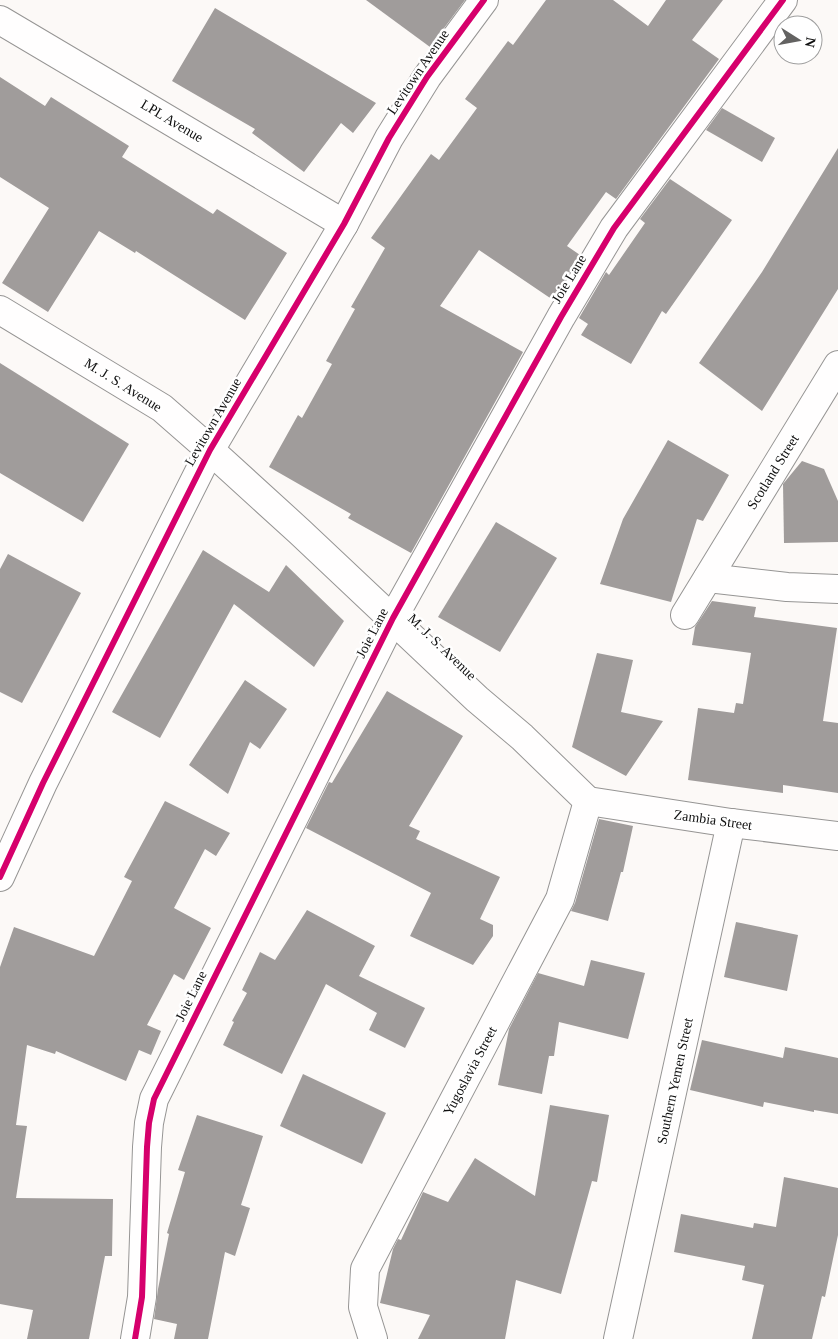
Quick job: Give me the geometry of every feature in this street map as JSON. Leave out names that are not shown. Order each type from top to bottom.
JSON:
[{"type":"street","name":"Levitown Avenue","points":[[0,877],[43,783],[210,450],[344,224],[389,138],[427,77],[484,0]]},
{"type":"street","name":"Joie Lane","points":[[135,1339],[142,1297],[147,1147],[149,1123],[154,1100],[393,618],[561,317],[614,228],[782,0]]},
{"type":"street","name":"LPL Avenue","points":[[0,20],[344,224]]},
{"type":"street","name":"M. J. S. Avenue","points":[[0,310],[162,408],[393,618],[477,699],[522,737],[588,801]]},
{"type":"street","name":"Scotland Street","points":[[685,615],[838,366]]},
{"type":"street","points":[[708,578],[838,589]]},
{"type":"street","name":"Zambia Street","points":[[588,801],[731,823],[838,836]]},
{"type":"street","name":"Yugoslavia Street","points":[[373,1339],[363,1307],[365,1269],[560,899],[588,801]]},
{"type":"street","name":"Southern Yemen Street","points":[[618,1339],[731,823]]},
{"type":"building","points":[[366,0],[465,0],[430,47]]},
{"type":"building","points":[[546,0],[613,0],[648,26],[666,0],[723,0],[692,40],[719,59],[616,199],[606,192],[567,246],[580,255],[553,300],[479,250],[440,306],[523,352],[411,553],[348,518],[351,514],[269,467],[298,415],[302,418],[332,364],[326,361],[355,309],[351,307],[385,248],[371,238],[431,154],[439,160],[477,108],[465,99],[508,41],[513,45]]},
{"type":"building","points":[[215,8],[376,103],[353,133],[341,123],[304,172],[252,133],[255,129],[172,81]]},
{"type":"building","points":[[0,77],[45,106],[51,97],[129,146],[122,157],[213,214],[217,209],[287,253],[245,320],[136,251],[135,253],[99,231],[48,312],[2,283],[49,208],[0,177]]},
{"type":"building","points":[[722,108],[775,138],[762,162],[706,130]]},
{"type":"building","points":[[838,148],[838,289],[762,411],[699,363],[762,272]]},
{"type":"building","points":[[670,179],[732,220],[666,314],[662,311],[631,364],[581,335],[588,324],[579,318],[606,272],[609,275],[645,223],[640,219]]},
{"type":"building","points":[[0,363],[129,444],[83,522],[0,473]]},
{"type":"building","points":[[668,440],[729,475],[703,521],[697,519],[671,602],[600,584],[623,519]]},
{"type":"building","points":[[802,461],[824,469],[838,501],[838,542],[784,543],[783,484]]},
{"type":"building","points":[[496,522],[557,558],[500,652],[438,617]]},
{"type":"building","points":[[203,550],[269,592],[286,565],[344,621],[314,667],[234,604],[160,738],[112,712]]},
{"type":"building","points":[[8,554],[81,593],[22,703],[0,692],[0,569]]},
{"type":"building","points":[[712,601],[756,607],[754,617],[837,628],[823,721],[838,723],[838,793],[783,785],[783,793],[688,780],[698,708],[734,713],[736,703],[743,704],[751,653],[692,645],[695,627]]},
{"type":"building","points":[[597,653],[633,660],[621,712],[663,721],[626,776],[572,747]]},
{"type":"building","points":[[245,680],[287,709],[260,749],[250,742],[228,794],[189,765]]},
{"type":"building","points":[[387,691],[463,736],[409,826],[420,831],[416,839],[500,877],[480,919],[493,925],[493,936],[473,965],[410,936],[431,893],[306,828],[329,782],[332,783]]},
{"type":"building","points":[[165,801],[230,833],[216,856],[205,849],[174,908],[211,928],[184,980],[174,974],[147,1025],[161,1031],[151,1055],[139,1050],[126,1081],[56,1051],[55,1054],[27,1045],[16,1125],[27,1126],[16,1198],[113,1199],[112,1256],[105,1256],[89,1339],[27,1339],[33,1310],[0,1304],[0,967],[14,927],[94,956],[132,881],[124,877]]},
{"type":"building","points":[[599,819],[633,826],[623,872],[621,872],[608,921],[571,911]]},
{"type":"building","points":[[307,910],[375,946],[359,976],[425,1008],[405,1048],[369,1030],[377,1013],[326,984],[282,1074],[223,1045],[234,1022],[232,1021],[247,993],[242,990],[260,952],[275,960]]},
{"type":"building","points":[[736,922],[798,935],[787,991],[724,977]]},
{"type":"building","points":[[591,960],[645,973],[628,1039],[559,1022],[554,1056],[549,1056],[542,1094],[498,1085],[509,1029],[538,973],[584,986]]},
{"type":"building","points":[[702,1040],[783,1058],[785,1047],[838,1058],[838,1114],[814,1110],[814,1112],[764,1102],[763,1107],[690,1090]]},
{"type":"building","points":[[303,1074],[386,1113],[362,1164],[280,1126]]},
{"type":"building","points":[[550,1105],[609,1115],[597,1182],[592,1181],[561,1294],[516,1280],[505,1339],[418,1339],[430,1315],[380,1303],[393,1249],[398,1239],[401,1240],[423,1192],[448,1202],[475,1158],[535,1196]]},
{"type":"building","points":[[197,1115],[263,1136],[241,1205],[250,1208],[235,1256],[225,1252],[208,1339],[174,1339],[177,1324],[154,1319],[169,1234],[167,1233],[185,1172],[178,1170]]},
{"type":"building","points":[[784,1177],[838,1188],[838,1235],[825,1297],[822,1296],[812,1339],[752,1339],[764,1285],[742,1280],[745,1266],[674,1252],[681,1214],[753,1228],[754,1223],[776,1227]]},
{"type":"cycle path","points":[[0,877],[43,783],[210,450],[344,224],[389,138],[427,77],[484,0]]},
{"type":"cycle path","points":[[135,1339],[142,1297],[147,1147],[154,1099],[393,618],[561,317],[614,228],[783,0]]}]
